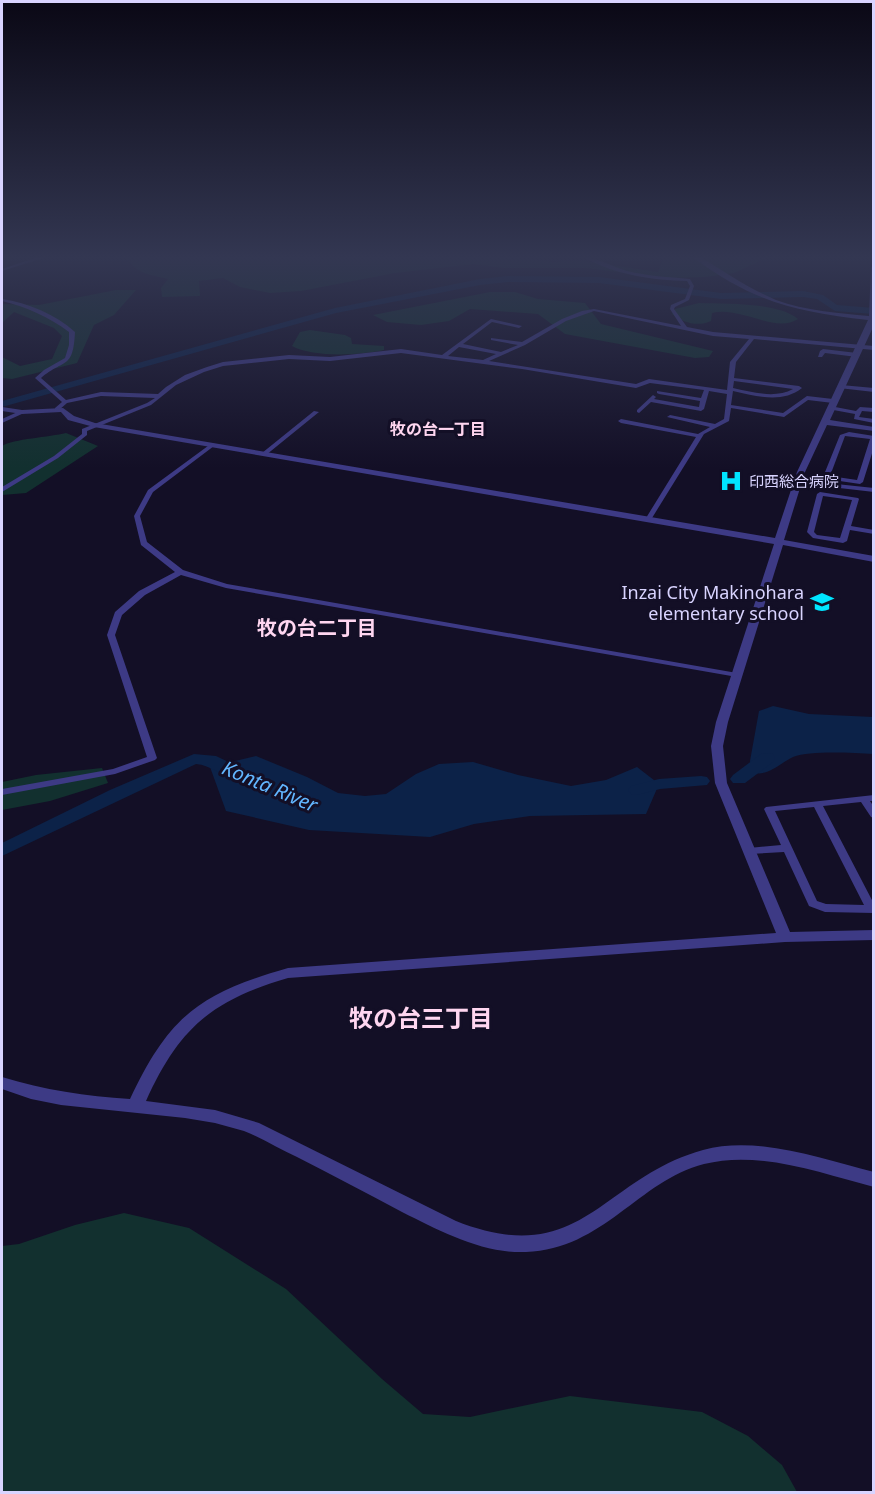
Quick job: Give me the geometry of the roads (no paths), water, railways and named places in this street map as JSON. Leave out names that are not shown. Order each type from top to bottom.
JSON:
[{"type":"street","points":[[66,402],[38,378],[66,362],[71,354],[72,332],[67,328]]},
{"type":"street","points":[[444,356],[481,328]]},
{"type":"street","points":[[484,361],[524,344],[549,328]]},
{"type":"street","points":[[685,328],[751,339],[859,351]]},
{"type":"street","points":[[785,937],[721,783],[717,746],[798,482],[868,328]]},
{"type":"street","points":[[493,339],[524,344]]},
{"type":"street","points":[[649,518],[700,436],[727,420],[728,391],[732,379],[733,362],[751,339]]},
{"type":"street","points":[[459,345],[499,353]]},
{"type":"street","points":[[820,356],[824,351],[859,351],[873,348]]},
{"type":"street","points":[[2,490],[56,457],[85,434],[84,430],[150,404],[168,388],[212,366],[223,364],[289,357],[330,359],[401,351],[484,361],[636,386],[649,381],[780,397],[791,395],[799,388],[732,379]]},
{"type":"street","points":[[639,411],[668,384]]},
{"type":"street","points":[[841,387],[873,390]]},
{"type":"street","points":[[650,400],[701,409],[707,389]]},
{"type":"street","points":[[659,392],[704,400]]},
{"type":"street","points":[[57,409],[66,402],[101,394],[160,396]]},
{"type":"street","points":[[728,406],[784,415],[807,398],[858,413]]},
{"type":"street","points":[[3,409],[22,412],[63,410],[71,418],[94,425],[649,518],[873,559]]},
{"type":"street","points":[[873,410],[860,409],[856,418],[873,421]]},
{"type":"street","points":[[2,421],[22,412]]},
{"type":"street","points":[[264,454],[316,412]]},
{"type":"street","points":[[670,417],[715,426]]},
{"type":"street","points":[[621,421],[700,436]]},
{"type":"street","points":[[825,422],[873,429]]},
{"type":"street","points":[[843,435],[873,438],[872,449],[860,482],[844,480],[826,477],[843,435]]},
{"type":"street","points":[[212,445],[150,490],[137,516],[144,543],[180,572],[226,586],[737,675]]},
{"type":"street","points":[[839,496],[844,480]]},
{"type":"street","points":[[798,482],[873,490]]},
{"type":"street","points":[[820,494],[856,499],[847,527],[843,541],[815,537],[810,532],[820,494]]},
{"type":"street","points":[[847,527],[873,532]]},
{"type":"street","points":[[2,792],[115,771],[152,758],[111,635],[118,614],[142,593],[180,572]]},
{"type":"street","points":[[817,804],[872,909],[825,909],[813,903],[769,809],[817,804],[869,799],[873,815]]},
{"type":"street","points":[[749,851],[788,848]]},
{"type":"street","points":[[135,1107],[158,1057],[178,1031],[209,1005],[248,984],[266,978],[306,971],[785,937],[873,935]]},
{"type":"street","points":[[2,1083],[69,1100],[206,1115],[247,1125],[446,1226],[477,1237],[524,1245],[548,1243],[573,1235],[596,1223],[661,1175],[703,1157],[742,1153],[766,1155],[873,1180]]},
{"type":"water","points":[[773,706],[809,714],[873,717],[873,754],[810,753],[793,757],[762,773],[751,772],[750,761],[759,711]]},
{"type":"water","points":[[256,756],[307,777],[338,793],[365,796],[386,794],[416,774],[439,764],[473,762],[518,775],[571,786],[606,780],[637,767],[659,784],[646,814],[530,816],[474,824],[430,837],[309,830],[226,811],[210,767]]},
{"type":"waterway","points":[[2,404],[275,328]]},
{"type":"waterway","name":"Konta River","points":[[739,779],[767,758]]},
{"type":"waterway","name":"Konta River","points":[[2,850],[194,759],[210,760],[237,773]]},
{"type":"waterway","name":"Konta River","points":[[637,790],[659,784],[701,781]]},
{"type":"place","name":"印西総合病院","points":[[731,481]]},
{"type":"place","name":"Inzai City Makinohara elementary school","points":[[822,602]]},
{"type":"district","name":"牧の台一丁目","points":[[438,429]]},
{"type":"district","name":"牧の台二丁目","points":[[317,627]]},
{"type":"district","name":"牧の台三丁目","points":[[421,1017]]}]
